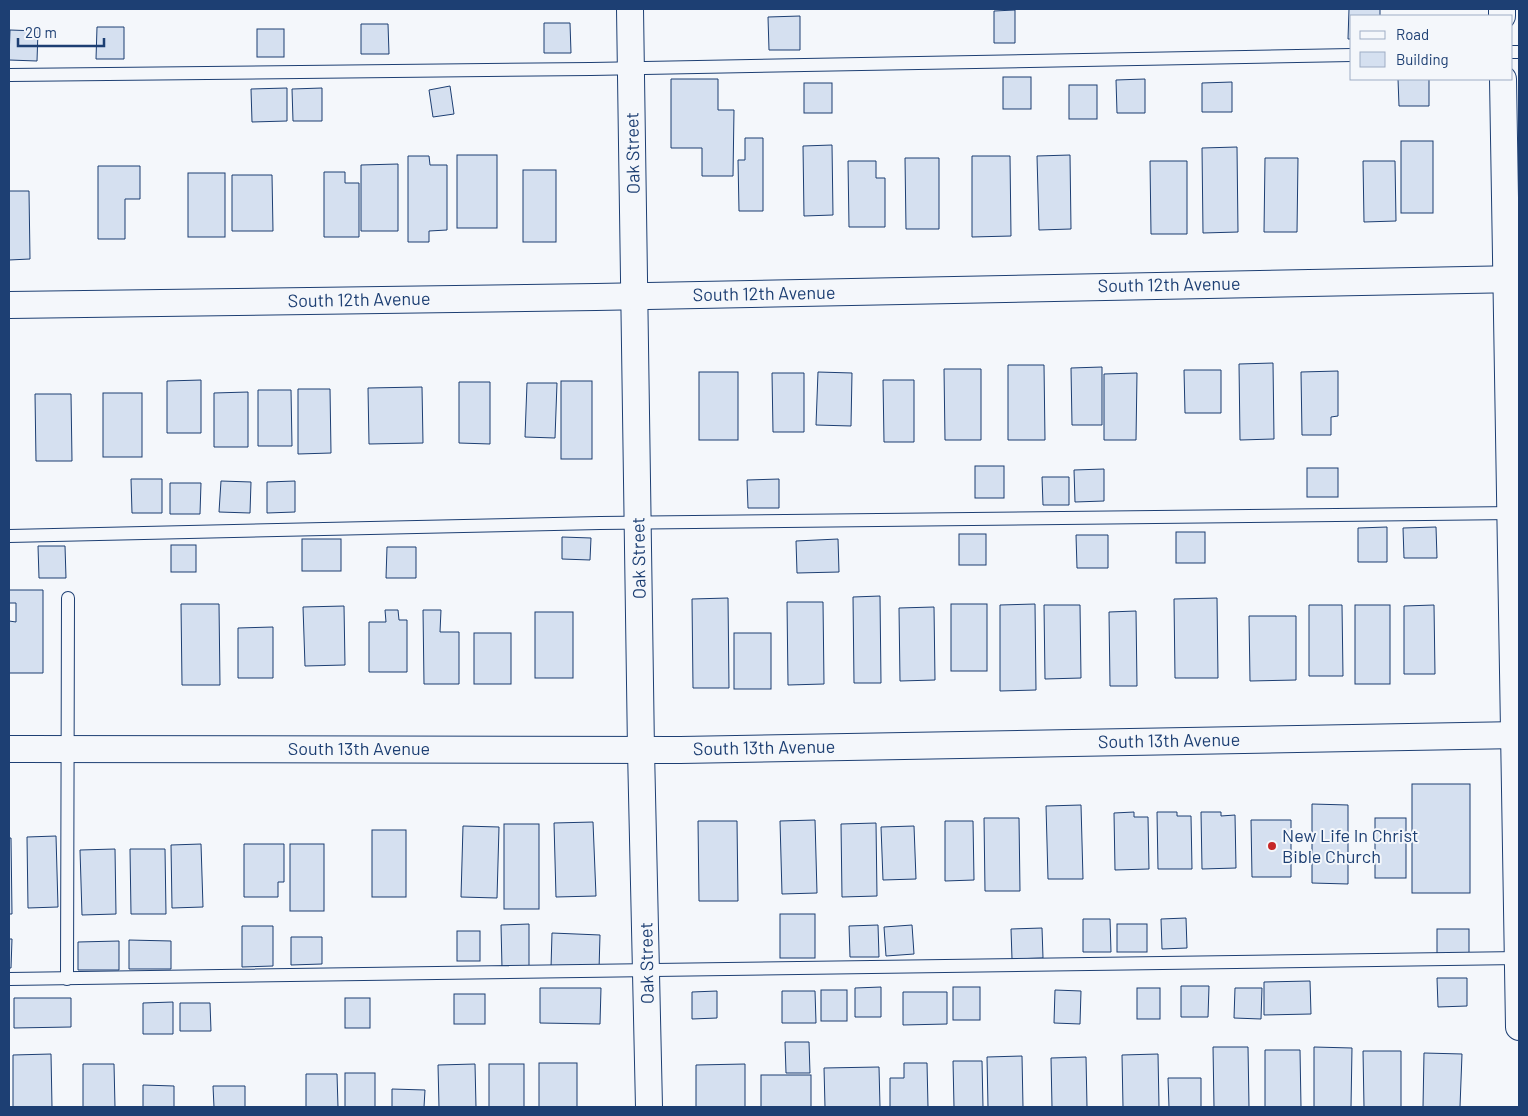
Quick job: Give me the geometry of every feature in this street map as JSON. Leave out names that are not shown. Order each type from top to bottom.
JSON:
[{"type":"street","name":"Oak Street","points":[[630,9],[641,750],[648,970],[649,1107]]},
{"type":"street","points":[[1503,80],[1513,279],[1519,1027]]},
{"type":"street","name":"South 12th Avenue","points":[[9,305],[634,296],[1513,279]]},
{"type":"street","name":"South 13th Avenue","points":[[9,748],[641,750],[1517,735]]},
{"type":"lane","points":[[9,75],[632,68],[1350,54]]},
{"type":"lane","points":[[9,536],[638,523],[1515,513]]},
{"type":"lane","points":[[67,979],[68,598]]},
{"type":"lane","points":[[9,980],[1519,958]]},
{"type":"building","points":[[1349,9],[1380,9],[1380,15],[1350,15],[1350,39],[1348,39]]},
{"type":"building","points":[[1015,10],[1015,43],[994,43],[994,11]]},
{"type":"building","points":[[800,16],[800,50],[769,50],[768,17]]},
{"type":"building","points":[[544,23],[570,23],[571,53],[544,53]]},
{"type":"building","points":[[361,24],[388,24],[389,54],[361,54]]},
{"type":"building","points":[[97,27],[124,27],[124,59],[96,59]]},
{"type":"building","points":[[257,29],[284,29],[284,57],[257,57]]},
{"type":"building","points":[[10,30],[38,31],[37,61],[9,60]]},
{"type":"building","points":[[1003,77],[1031,77],[1031,109],[1003,109]]},
{"type":"building","points":[[671,79],[718,79],[718,110],[734,110],[733,176],[702,176],[702,148],[671,148]]},
{"type":"building","points":[[1145,79],[1145,113],[1117,113],[1116,80]]},
{"type":"building","points":[[1398,80],[1429,80],[1429,106],[1399,106]]},
{"type":"building","points":[[1232,82],[1232,112],[1202,112],[1202,83]]},
{"type":"building","points":[[804,83],[832,83],[832,113],[804,113]]},
{"type":"building","points":[[1069,85],[1097,85],[1097,119],[1069,119]]},
{"type":"building","points":[[450,86],[454,114],[433,117],[429,90]]},
{"type":"building","points":[[287,88],[287,121],[252,122],[251,89]]},
{"type":"building","points":[[322,88],[322,121],[293,121],[292,89]]},
{"type":"building","points":[[745,138],[763,138],[763,211],[739,211],[738,160],[745,160]]},
{"type":"building","points":[[1401,141],[1433,141],[1433,213],[1401,213]]},
{"type":"building","points":[[832,145],[833,215],[804,216],[803,146]]},
{"type":"building","points":[[1237,147],[1238,232],[1203,233],[1202,148]]},
{"type":"building","points":[[457,155],[497,155],[497,228],[457,228]]},
{"type":"building","points":[[1070,155],[1071,229],[1039,230],[1037,156]]},
{"type":"building","points":[[408,156],[429,156],[430,165],[447,165],[447,230],[429,231],[429,242],[408,242]]},
{"type":"building","points":[[972,156],[1010,156],[1011,236],[972,237]]},
{"type":"building","points":[[905,158],[939,158],[939,229],[906,229]]},
{"type":"building","points":[[1265,158],[1298,158],[1297,232],[1264,232]]},
{"type":"building","points":[[848,161],[876,161],[876,178],[885,178],[885,227],[849,227]]},
{"type":"building","points":[[1150,161],[1187,161],[1187,234],[1151,234]]},
{"type":"building","points":[[1363,161],[1395,161],[1396,221],[1364,222]]},
{"type":"building","points":[[398,164],[398,231],[361,231],[361,165]]},
{"type":"building","points":[[98,166],[140,166],[140,199],[125,199],[125,239],[98,239]]},
{"type":"building","points":[[523,170],[556,170],[556,242],[523,242]]},
{"type":"building","points":[[324,172],[345,172],[345,183],[359,183],[359,237],[324,237]]},
{"type":"building","points":[[188,173],[225,173],[225,237],[188,237]]},
{"type":"building","points":[[232,175],[272,175],[273,231],[232,231]]},
{"type":"building","points":[[9,191],[29,191],[30,259],[9,260]]},
{"type":"building","points":[[1273,363],[1274,439],[1240,440],[1239,364]]},
{"type":"building","points":[[1008,365],[1044,365],[1045,440],[1008,440]]},
{"type":"building","points":[[1102,367],[1102,425],[1072,425],[1071,368]]},
{"type":"building","points":[[944,369],[981,369],[981,440],[945,440]]},
{"type":"building","points":[[1184,370],[1221,370],[1221,413],[1185,413]]},
{"type":"building","points":[[1338,371],[1338,416],[1331,417],[1331,435],[1302,435],[1301,372]]},
{"type":"building","points":[[699,372],[738,372],[738,440],[699,440]]},
{"type":"building","points":[[818,372],[852,373],[851,426],[816,425]]},
{"type":"building","points":[[772,373],[804,373],[804,432],[773,432]]},
{"type":"building","points":[[1137,373],[1136,440],[1104,440],[1104,374]]},
{"type":"building","points":[[201,380],[201,433],[167,433],[167,381]]},
{"type":"building","points":[[883,380],[914,380],[914,442],[884,442]]},
{"type":"building","points":[[561,381],[592,381],[592,459],[561,459]]},
{"type":"building","points":[[459,382],[490,382],[490,444],[459,443]]},
{"type":"building","points":[[527,383],[557,383],[555,438],[525,437]]},
{"type":"building","points":[[422,387],[423,443],[369,444],[368,388]]},
{"type":"building","points":[[298,389],[330,389],[331,453],[298,454]]},
{"type":"building","points":[[258,390],[291,390],[292,446],[258,446]]},
{"type":"building","points":[[248,392],[248,447],[214,447],[214,393]]},
{"type":"building","points":[[103,393],[142,393],[142,457],[103,457]]},
{"type":"building","points":[[35,394],[71,394],[72,461],[36,461]]},
{"type":"building","points":[[975,466],[1004,466],[1004,498],[975,498]]},
{"type":"building","points":[[1307,468],[1338,468],[1338,497],[1307,497]]},
{"type":"building","points":[[1104,469],[1104,501],[1075,502],[1074,470]]},
{"type":"building","points":[[1042,477],[1069,477],[1069,505],[1043,505]]},
{"type":"building","points":[[131,479],[162,479],[162,513],[132,513]]},
{"type":"building","points":[[779,479],[779,508],[748,508],[747,480]]},
{"type":"building","points":[[221,481],[251,482],[250,513],[219,512]]},
{"type":"building","points":[[295,481],[295,512],[267,513],[267,482]]},
{"type":"building","points":[[170,483],[201,483],[200,514],[170,514]]},
{"type":"building","points":[[1387,527],[1387,562],[1358,562],[1358,528]]},
{"type":"building","points":[[1436,527],[1437,558],[1404,558],[1403,528]]},
{"type":"building","points":[[1176,532],[1205,532],[1205,563],[1176,563]]},
{"type":"building","points":[[959,534],[986,534],[986,565],[959,565]]},
{"type":"building","points":[[1076,535],[1108,535],[1108,568],[1077,568]]},
{"type":"building","points":[[562,537],[591,538],[590,560],[562,559]]},
{"type":"building","points":[[302,539],[341,539],[341,571],[302,571]]},
{"type":"building","points":[[838,539],[839,572],[797,573],[796,541]]},
{"type":"building","points":[[171,545],[196,545],[196,572],[171,572]]},
{"type":"building","points":[[38,546],[65,546],[66,578],[39,578]]},
{"type":"building","points":[[387,547],[416,547],[416,578],[386,578]]},
{"type":"building","points":[[9,590],[43,590],[43,673],[9,673],[9,621],[16,622],[16,603],[9,603]]},
{"type":"building","points":[[880,596],[881,683],[854,683],[853,597]]},
{"type":"building","points":[[728,598],[729,688],[693,688],[692,599]]},
{"type":"building","points":[[1217,598],[1218,678],[1175,678],[1174,599]]},
{"type":"building","points":[[787,602],[823,602],[824,684],[788,685]]},
{"type":"building","points":[[181,604],[219,604],[220,685],[182,685]]},
{"type":"building","points":[[951,604],[987,604],[987,671],[951,671]]},
{"type":"building","points":[[1035,604],[1036,690],[1000,691],[1000,605]]},
{"type":"building","points":[[1044,605],[1080,605],[1081,678],[1045,679]]},
{"type":"building","points":[[1309,605],[1342,605],[1343,676],[1309,676]]},
{"type":"building","points":[[1355,605],[1390,605],[1390,684],[1355,684]]},
{"type":"building","points":[[1434,605],[1435,674],[1404,674],[1404,606]]},
{"type":"building","points":[[344,606],[345,665],[305,666],[303,607]]},
{"type":"building","points":[[934,607],[935,680],[900,681],[899,608]]},
{"type":"building","points":[[385,610],[398,610],[399,620],[407,620],[407,672],[369,672],[369,622],[386,622]]},
{"type":"building","points":[[423,610],[441,610],[440,632],[459,632],[459,684],[424,684]]},
{"type":"building","points":[[1136,611],[1137,686],[1110,686],[1109,612]]},
{"type":"building","points":[[535,612],[573,612],[573,678],[535,678]]},
{"type":"building","points":[[1249,616],[1296,616],[1296,680],[1250,681]]},
{"type":"building","points":[[273,627],[273,678],[238,678],[238,628]]},
{"type":"building","points":[[474,633],[511,633],[511,684],[474,684]]},
{"type":"building","points":[[734,633],[771,633],[771,689],[734,689]]},
{"type":"building","points":[[1412,784],[1470,784],[1470,893],[1412,893]]},
{"type":"building","points":[[1312,804],[1348,805],[1348,884],[1312,883]]},
{"type":"building","points":[[1081,805],[1083,879],[1048,879],[1046,806]]},
{"type":"building","points":[[1134,812],[1134,817],[1148,817],[1149,869],[1115,870],[1114,813]]},
{"type":"building","points":[[1157,812],[1177,812],[1177,816],[1191,816],[1192,869],[1158,869]]},
{"type":"building","points":[[1201,812],[1221,812],[1221,816],[1235,815],[1236,868],[1202,869]]},
{"type":"building","points":[[984,818],[1019,818],[1020,891],[985,891]]},
{"type":"building","points":[[1375,818],[1406,818],[1406,878],[1375,878]]},
{"type":"building","points":[[815,820],[817,893],[782,894],[780,821]]},
{"type":"building","points":[[1251,820],[1291,820],[1291,877],[1252,877]]},
{"type":"building","points":[[698,821],[737,821],[738,901],[699,901]]},
{"type":"building","points":[[945,821],[973,821],[974,880],[945,881]]},
{"type":"building","points":[[593,822],[596,896],[556,897],[554,823]]},
{"type":"building","points":[[876,823],[877,896],[842,897],[841,824]]},
{"type":"building","points":[[504,824],[539,824],[539,909],[504,909]]},
{"type":"building","points":[[463,826],[499,827],[497,898],[461,897]]},
{"type":"building","points":[[914,826],[916,879],[883,880],[881,827]]},
{"type":"building","points":[[372,830],[406,830],[406,897],[372,897]]},
{"type":"building","points":[[56,836],[58,907],[28,908],[27,837]]},
{"type":"building","points":[[9,838],[11,838],[12,914],[9,914]]},
{"type":"building","points":[[201,844],[203,907],[172,908],[171,845]]},
{"type":"building","points":[[244,844],[284,844],[284,882],[278,882],[278,897],[244,897]]},
{"type":"building","points":[[290,844],[324,844],[324,911],[290,911]]},
{"type":"building","points":[[115,849],[116,914],[82,915],[80,850]]},
{"type":"building","points":[[130,849],[165,849],[166,914],[131,914]]},
{"type":"building","points":[[780,914],[815,914],[815,958],[780,958]]},
{"type":"building","points":[[1186,918],[1187,948],[1162,949],[1161,919]]},
{"type":"building","points":[[1083,919],[1110,919],[1111,952],[1083,952]]},
{"type":"building","points":[[529,924],[529,968],[502,968],[501,925]]},
{"type":"building","points":[[1117,924],[1147,924],[1147,952],[1117,952]]},
{"type":"building","points":[[878,925],[879,957],[850,957],[849,926]]},
{"type":"building","points":[[912,925],[914,954],[886,956],[884,927]]},
{"type":"building","points":[[242,926],[273,926],[273,966],[242,967]]},
{"type":"building","points":[[1042,928],[1043,958],[1012,959],[1011,929]]},
{"type":"building","points":[[1437,929],[1469,929],[1469,958],[1437,958]]},
{"type":"building","points":[[457,931],[480,931],[480,961],[457,961]]},
{"type":"building","points":[[552,933],[600,935],[599,970],[551,968]]},
{"type":"building","points":[[291,937],[322,937],[322,964],[291,965]]},
{"type":"building","points":[[9,939],[12,939],[11,968],[9,968]]},
{"type":"building","points":[[129,940],[171,941],[171,969],[129,969]]},
{"type":"building","points":[[119,941],[119,970],[78,970],[78,942]]},
{"type":"building","points":[[1437,978],[1467,978],[1467,1006],[1438,1007]]},
{"type":"building","points":[[1310,981],[1311,1014],[1264,1015],[1264,982]]},
{"type":"building","points":[[1181,986],[1209,986],[1208,1017],[1181,1017]]},
{"type":"building","points":[[881,987],[881,1017],[855,1017],[855,988]]},
{"type":"building","points":[[953,987],[980,987],[980,1020],[953,1020]]},
{"type":"building","points":[[540,988],[601,988],[600,1024],[540,1023]]},
{"type":"building","points":[[1137,988],[1160,988],[1160,1019],[1137,1019]]},
{"type":"building","points":[[1235,988],[1262,988],[1261,1019],[1234,1018]]},
{"type":"building","points":[[821,990],[847,990],[847,1021],[821,1021]]},
{"type":"building","points":[[1055,990],[1081,991],[1080,1024],[1054,1023]]},
{"type":"building","points":[[717,991],[717,1018],[692,1019],[692,992]]},
{"type":"building","points":[[782,991],[815,991],[816,1023],[782,1023]]},
{"type":"building","points":[[903,992],[947,992],[947,1024],[903,1025]]},
{"type":"building","points":[[454,994],[485,994],[485,1024],[454,1024]]},
{"type":"building","points":[[14,998],[71,998],[71,1027],[14,1028]]},
{"type":"building","points":[[345,998],[370,998],[370,1028],[345,1028]]},
{"type":"building","points":[[173,1002],[173,1034],[143,1034],[143,1003]]},
{"type":"building","points":[[180,1003],[210,1003],[211,1031],[180,1031]]},
{"type":"building","points":[[785,1042],[809,1042],[810,1073],[786,1073]]},
{"type":"building","points":[[1213,1047],[1248,1047],[1249,1107],[1214,1107]]},
{"type":"building","points":[[1314,1047],[1352,1048],[1351,1107],[1314,1107]]},
{"type":"building","points":[[1265,1050],[1300,1050],[1301,1107],[1265,1107]]},
{"type":"building","points":[[1363,1051],[1401,1051],[1401,1107],[1364,1107]]},
{"type":"building","points":[[1424,1053],[1462,1054],[1460,1107],[1423,1107]]},
{"type":"building","points":[[51,1054],[52,1107],[13,1107],[13,1055]]},
{"type":"building","points":[[1158,1054],[1159,1107],[1123,1107],[1122,1055]]},
{"type":"building","points":[[1022,1056],[1023,1107],[988,1107],[987,1057]]},
{"type":"building","points":[[1086,1057],[1087,1107],[1052,1107],[1051,1058]]},
{"type":"building","points":[[953,1061],[982,1061],[983,1107],[954,1107]]},
{"type":"building","points":[[539,1063],[577,1063],[577,1107],[539,1107]]},
{"type":"building","points":[[904,1063],[927,1063],[928,1107],[890,1107],[890,1078],[904,1078]]},
{"type":"building","points":[[83,1064],[114,1064],[115,1107],[83,1107]]},
{"type":"building","points":[[475,1064],[476,1107],[439,1107],[438,1065]]},
{"type":"building","points":[[489,1064],[524,1064],[524,1107],[489,1107]]},
{"type":"building","points":[[745,1064],[745,1107],[696,1107],[696,1065]]},
{"type":"building","points":[[879,1067],[880,1107],[825,1107],[824,1068]]},
{"type":"building","points":[[345,1073],[375,1073],[375,1107],[345,1107]]},
{"type":"building","points":[[306,1074],[337,1074],[338,1107],[306,1107]]},
{"type":"building","points":[[761,1075],[811,1075],[811,1107],[761,1107]]},
{"type":"building","points":[[1168,1078],[1201,1078],[1201,1107],[1169,1107]]},
{"type":"building","points":[[143,1085],[174,1086],[174,1107],[143,1107]]},
{"type":"building","points":[[213,1086],[245,1086],[245,1107],[214,1107]]},
{"type":"building","points":[[392,1089],[425,1090],[424,1107],[392,1107]]},
{"type":"place","name":"New Life In Christ Bible Church","points":[[1272,846]]}]
